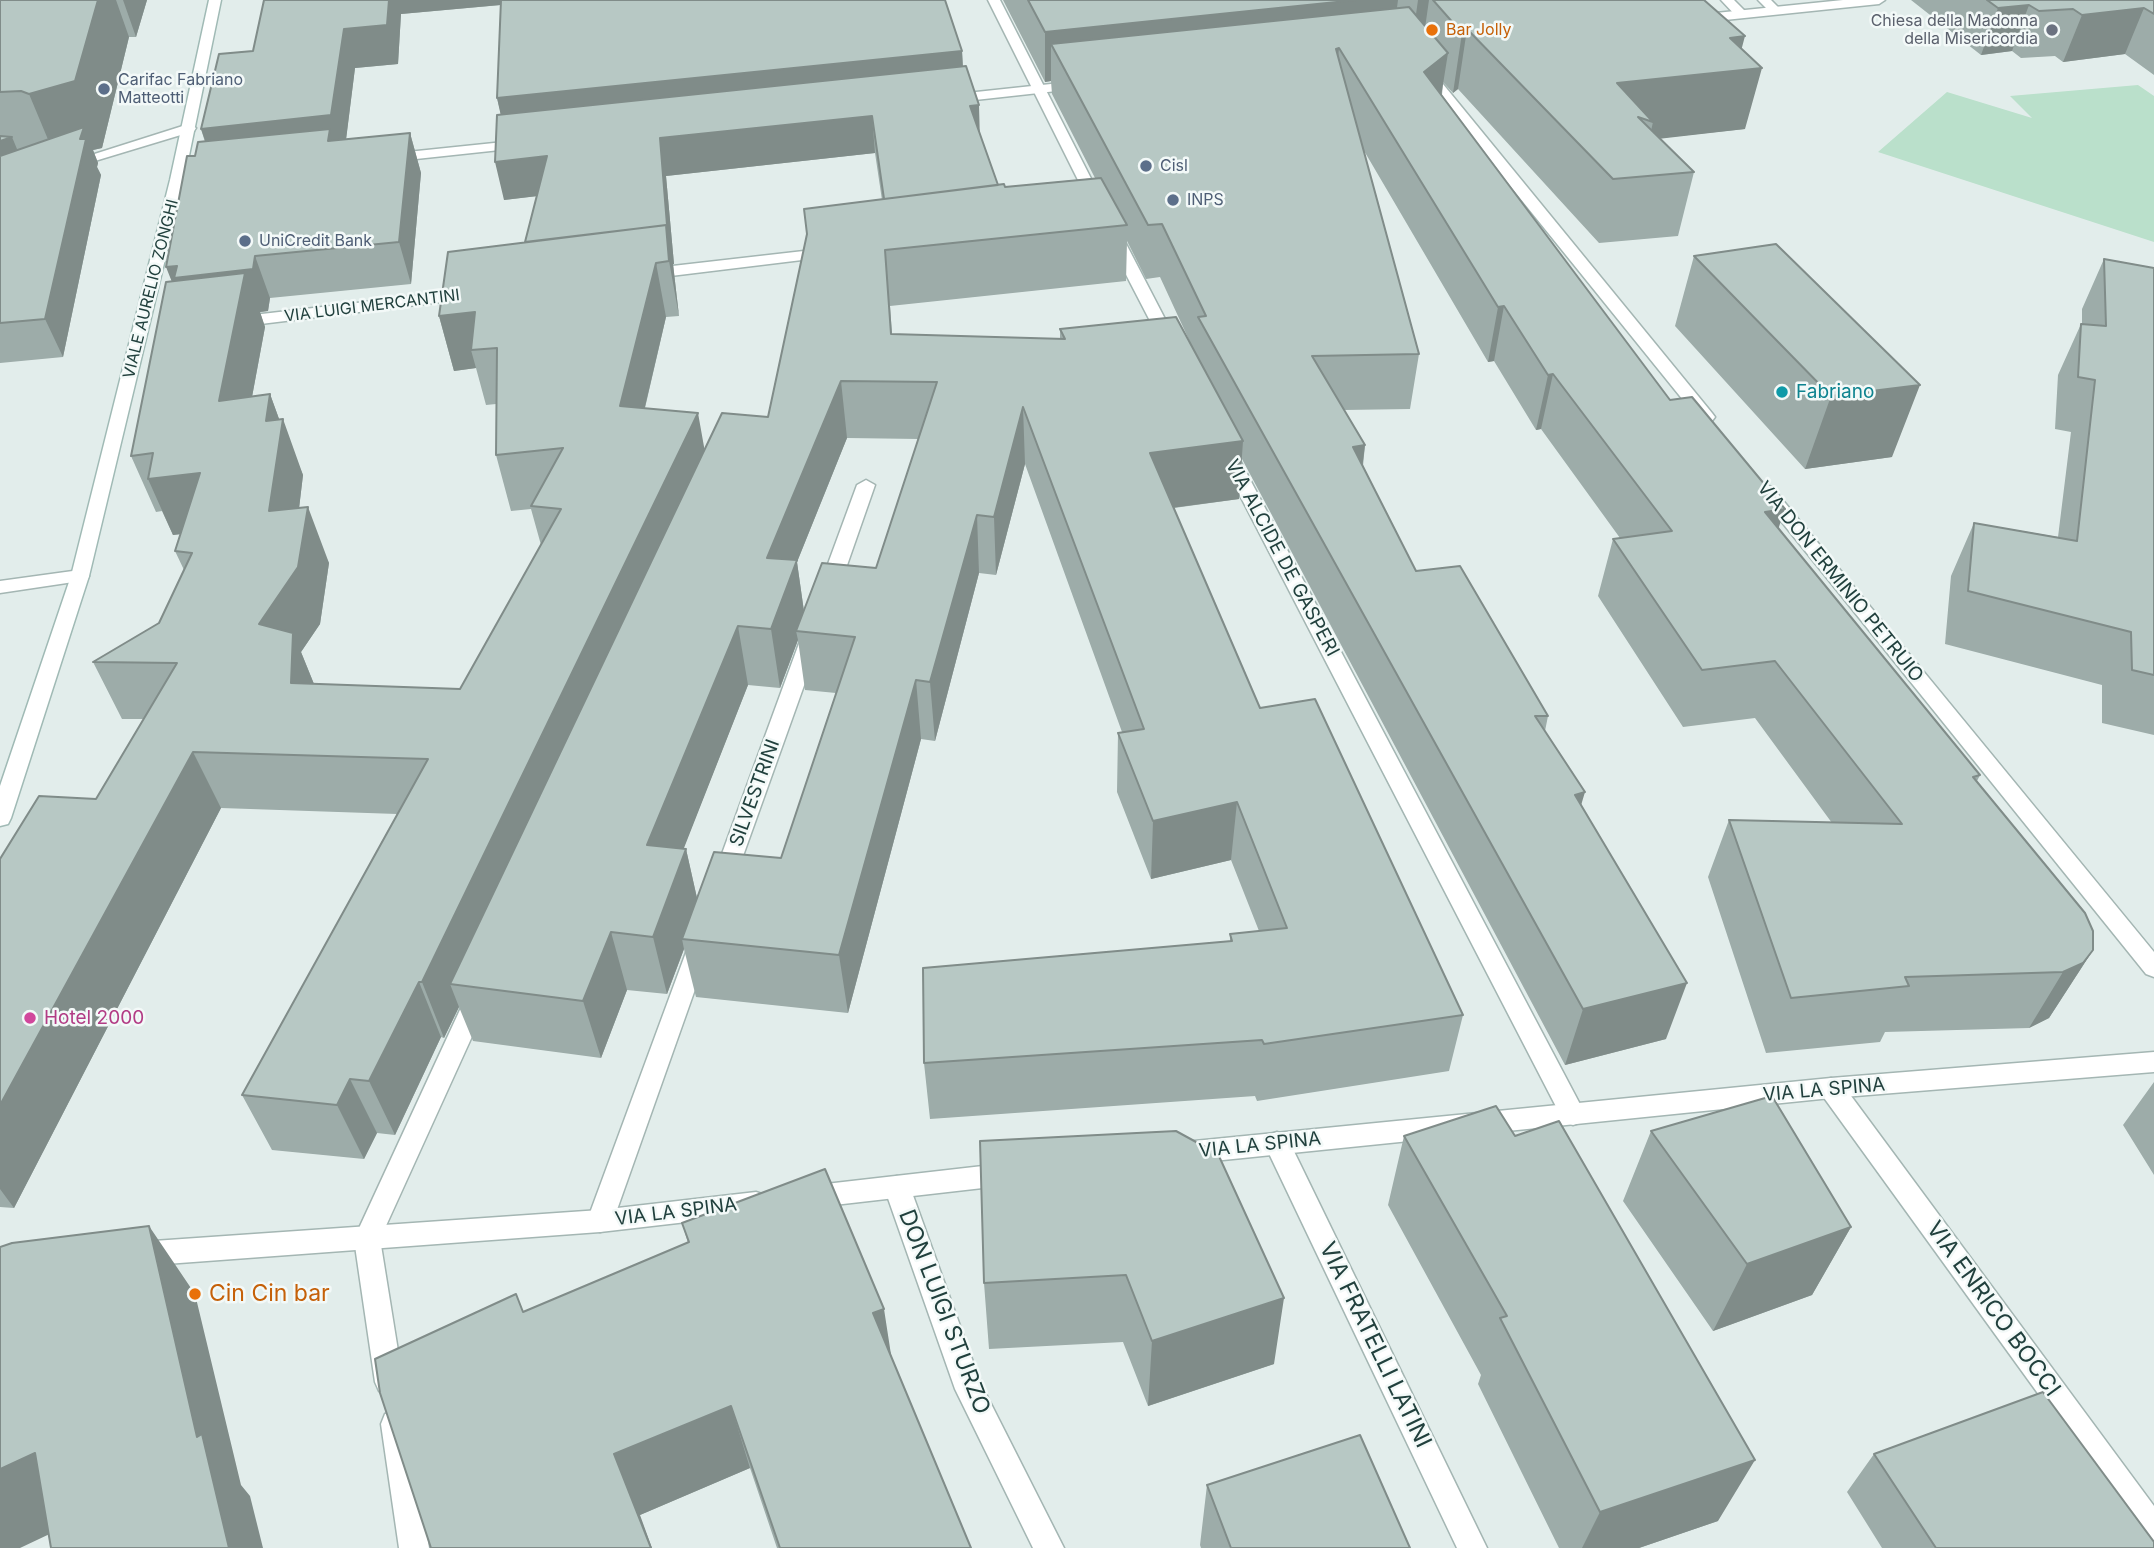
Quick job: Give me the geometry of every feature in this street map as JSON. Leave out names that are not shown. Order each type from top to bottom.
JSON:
[{"type":"street","name":"VIALE AURELIO ZONGHI","points":[[0,818],[80,576],[147,333],[183,180],[189,128],[215,0]]},
{"type":"street","points":[[994,0],[1176,355]]},
{"type":"street","points":[[1727,0],[1742,15]]},
{"type":"street","points":[[1764,0],[1776,11]]},
{"type":"street","points":[[1675,22],[1879,0]]},
{"type":"street","points":[[1416,60],[1714,428]]},
{"type":"street","points":[[927,101],[1093,83]]},
{"type":"street","points":[[61,165],[189,128]]},
{"type":"street","points":[[372,160],[539,142]]},
{"type":"street","points":[[623,277],[843,251]]},
{"type":"street","name":"VIA LUIGI MERCANTINI","points":[[223,324],[485,293]]},
{"type":"street","name":"VIA ALCIDE DE GASPERI","points":[[1221,441],[1573,1115]]},
{"type":"street","name":"VIA DON ERMINIO PETRUIO","points":[[1758,482],[2154,968]]},
{"type":"street","name":"SILVESTRINI","points":[[714,905],[866,485]]},
{"type":"street","points":[[0,587],[80,576]]},
{"type":"street","points":[[600,1221],[705,932]]},
{"type":"street","points":[[414,1548],[367,1239],[488,974]]},
{"type":"street","name":"VIA LA SPINA","points":[[1155,1157],[1831,1088],[2154,1062]]},
{"type":"street","name":"VIA ENRICO BOCCI","points":[[1831,1088],[2154,1530]]},
{"type":"street","name":"VIA FRATELLI LATINI","points":[[1277,1143],[1472,1548]]},
{"type":"street","name":"VIA LA SPINA","points":[[112,1261],[152,1252],[600,1221],[1032,1171]]},
{"type":"street","name":"DON LUIGI STURZO","points":[[897,1187],[969,1389],[1049,1548]]},
{"type":"green space","points":[[2138,85],[2154,96],[2154,242],[1878,152],[1947,92],[2032,118],[2010,96]]},
{"type":"building","points":[[0,0],[98,0],[75,81],[29,94],[21,91],[0,92]]},
{"type":"building","points":[[264,0],[389,0],[387,25],[344,29],[331,115],[201,129],[219,54],[253,51]]},
{"type":"building","points":[[501,0],[945,0],[962,51],[497,98]]},
{"type":"building","points":[[1028,0],[1356,0],[1045,32]]},
{"type":"building","points":[[1433,0],[1704,0],[1745,36],[1730,38],[1762,68],[1617,83],[1653,122],[1638,117],[1694,172],[1613,179],[1467,29],[1462,33]]},
{"type":"building","points":[[1987,0],[2154,0],[2154,14],[2144,8],[2082,15],[2073,9],[2039,11],[2029,5],[1998,8]]},
{"type":"building","points":[[1409,7],[1448,53],[1424,72],[1670,400],[1692,397],[1785,509],[1765,512],[1980,775],[1973,777],[2085,913],[2093,931],[2093,950],[2083,963],[2063,972],[1905,977],[1909,986],[1791,998],[1729,820],[1902,824],[1775,661],[1702,670],[1613,539],[1672,531],[1553,374],[1548,375],[1504,306],[1498,307],[1339,48],[1336,49],[1419,354],[1312,356],[1365,445],[1353,447],[1416,571],[1460,566],[1548,716],[1535,716],[1585,792],[1575,795],[1687,983],[1583,1009],[1198,317],[1206,316],[1162,224],[1148,225],[1051,44]]},
{"type":"building","points":[[966,66],[979,105],[970,106],[998,185],[884,199],[872,116],[660,138],[667,225],[525,242],[547,156],[495,162],[497,115]]},
{"type":"building","points":[[84,127],[80,139],[86,139],[45,319],[0,323],[0,156]]},
{"type":"building","points":[[330,129],[328,141],[410,133],[399,242],[255,256],[253,269],[174,278],[177,266],[166,267],[187,156],[195,156],[198,142]]},
{"type":"building","points":[[1101,178],[1127,225],[885,250],[891,334],[1065,339],[1060,329],[1176,317],[1243,441],[1150,453],[1260,708],[1315,699],[1463,1015],[1264,1044],[1262,1040],[924,1063],[923,968],[1232,941],[1230,934],[1287,928],[1237,802],[1153,821],[1118,733],[1144,729],[1023,407],[994,517],[977,515],[930,682],[916,680],[839,955],[682,939],[714,852],[781,858],[855,637],[796,631],[822,563],[876,568],[937,382],[841,381],[767,558],[797,560],[771,629],[738,626],[647,845],[686,849],[653,937],[611,932],[583,1001],[450,984],[722,413],[768,417],[807,234],[804,209],[1004,184],[1005,187]]},
{"type":"building","points":[[666,225],[669,261],[656,263],[620,406],[698,413],[422,982],[419,982],[369,1081],[350,1079],[337,1105],[242,1095],[428,759],[193,752],[0,1105],[0,859],[39,796],[96,799],[177,663],[93,662],[159,623],[192,553],[175,551],[200,473],[148,479],[153,453],[131,456],[166,282],[245,273],[219,401],[270,394],[266,421],[283,419],[269,511],[308,507],[298,567],[259,624],[293,633],[291,683],[460,689],[561,509],[531,506],[563,448],[496,455],[497,348],[471,350],[475,312],[439,316],[448,252]]},
{"type":"building","points":[[1776,244],[1920,385],[1831,396],[1694,256]]},
{"type":"building","points":[[2104,259],[2154,268],[2154,675],[2132,670],[2131,632],[1968,591],[1974,523],[2077,541],[2095,380],[2078,377],[2081,324],[2106,326]]},
{"type":"building","points":[[1772,1096],[1851,1227],[1747,1264],[1651,1131]]},
{"type":"building","points":[[1496,1106],[1515,1136],[1559,1121],[1755,1460],[1600,1512],[1500,1318],[1507,1316],[1404,1136]]},
{"type":"building","points":[[1176,1131],[1218,1154],[1284,1298],[1152,1341],[1126,1275],[984,1283],[980,1141]]},
{"type":"building","points":[[825,1169],[884,1309],[873,1313],[971,1548],[780,1548],[731,1406],[614,1454],[651,1548],[431,1548],[380,1393],[375,1359],[516,1294],[523,1312],[689,1242],[682,1223]]},
{"type":"building","points":[[149,1226],[197,1437],[202,1434],[229,1548],[51,1548],[35,1453],[0,1469],[0,1247],[12,1243]]},
{"type":"building","points":[[2043,1392],[2154,1542],[2154,1548],[1936,1548],[1874,1454]]},
{"type":"building","points":[[1360,1435],[1410,1548],[1231,1548],[1207,1485]]},
{"type":"place","name":"Bar Jolly","points":[[1432,30]]},
{"type":"place","name":"Chiesa della Madonna della Misericordia","points":[[2052,30]]},
{"type":"place","name":"Carifac Fabriano Matteotti","points":[[104,89]]},
{"type":"place","name":"Cisl","points":[[1146,166]]},
{"type":"place","name":"INPS","points":[[1173,200]]},
{"type":"place","name":"UniCredit Bank","points":[[245,241]]},
{"type":"place","name":"Fabriano","points":[[1782,392]]},
{"type":"place","name":"Hotel 2000","points":[[30,1018]]},
{"type":"place","name":"Cin Cin bar","points":[[195,1294]]}]
